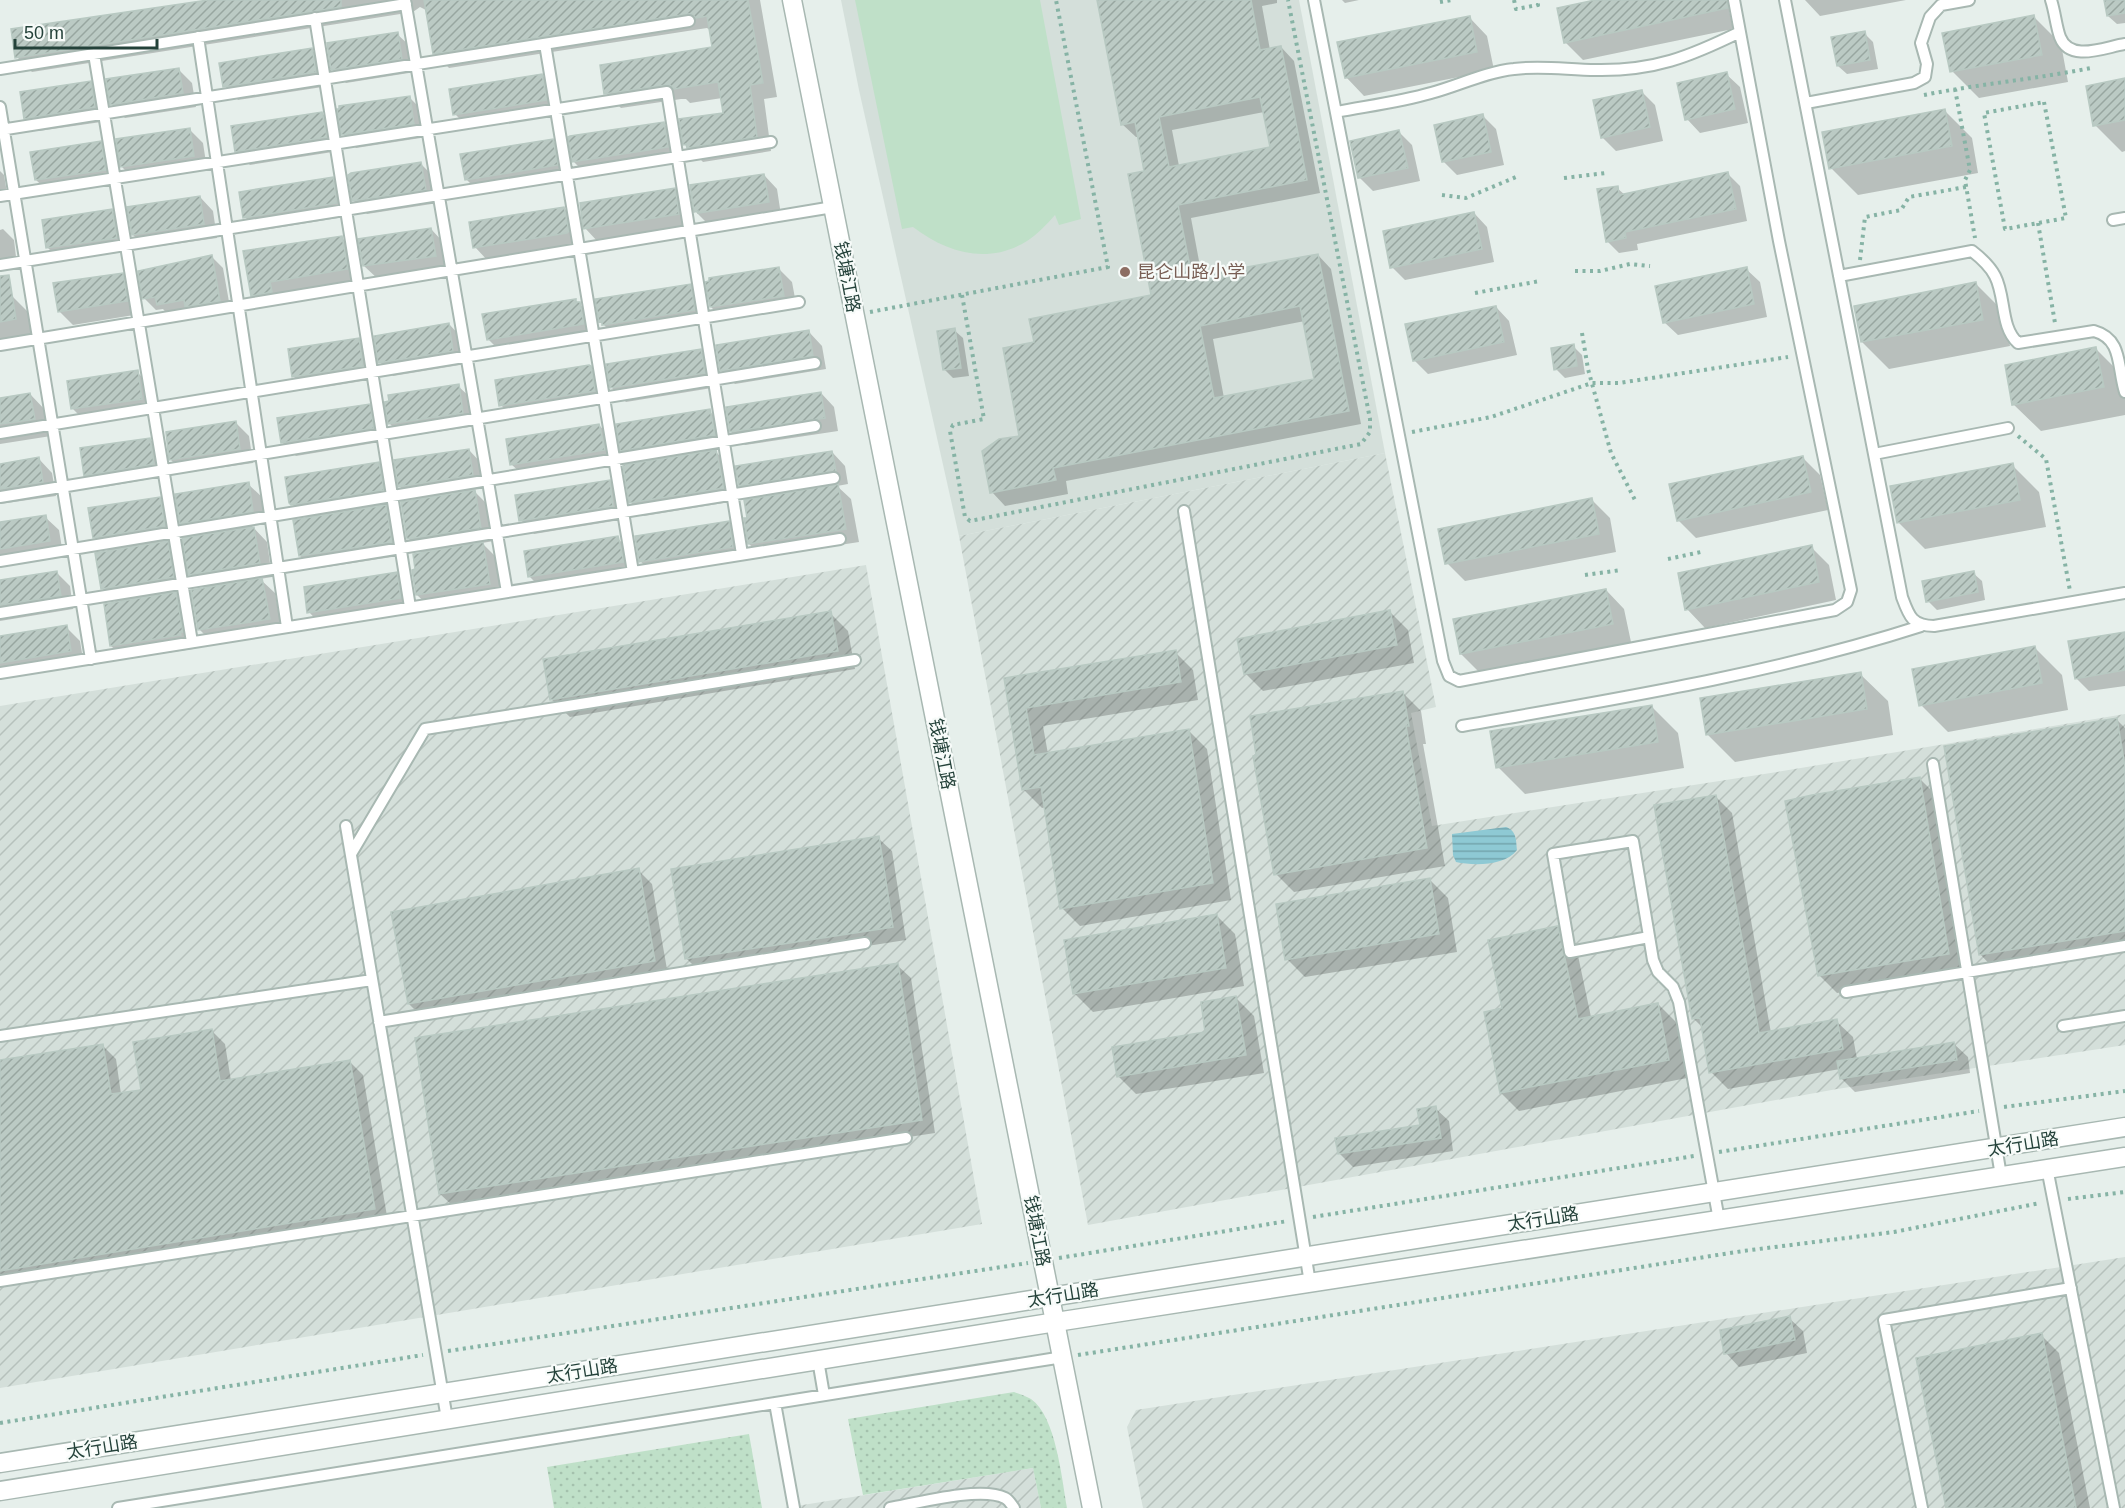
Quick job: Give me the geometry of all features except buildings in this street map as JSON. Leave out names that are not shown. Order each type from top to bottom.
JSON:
[{"type":"street","name":"钱塘江路","points":[[792,0],[1092,1508]]},
{"type":"street","name":"太行山路","points":[[0,1463],[2125,1127]]},
{"type":"street","name":"太行山路","points":[[0,1491],[1056,1322],[2125,1157]]},
{"type":"lane","points":[[1314,0],[1443,661],[1449,676],[1459,681],[1835,610],[1847,602],[1851,590],[1802,354],[1734,0]]},
{"type":"lane","points":[[1785,0],[1902,597],[1912,620],[1921,626]]},
{"type":"lane","points":[[1806,104],[1914,83],[1925,77],[1927,64],[1921,43],[1930,17],[1941,2],[1969,0]]},
{"type":"lane","points":[[2051,0],[2060,38],[2067,48],[2079,53],[2125,44]]},
{"type":"lane","points":[[0,69],[405,2],[507,592]]},
{"type":"lane","points":[[315,18],[410,607]]},
{"type":"lane","points":[[2,130],[689,21]]},
{"type":"lane","points":[[1336,112],[1428,94],[1514,68],[1599,70],[1656,66],[1698,52],[1740,32]]},
{"type":"lane","points":[[198,37],[287,627]]},
{"type":"lane","points":[[545,44],[633,572]]},
{"type":"lane","points":[[94,54],[192,642]]},
{"type":"lane","points":[[0,196],[667,92],[742,554]]},
{"type":"lane","points":[[0,107],[91,659]]},
{"type":"lane","points":[[0,265],[771,142]]},
{"type":"lane","points":[[0,345],[833,207]]},
{"type":"lane","points":[[2113,220],[2125,218]]},
{"type":"lane","points":[[1839,276],[1972,251],[1985,262],[1995,276],[2010,336],[2018,343],[2094,331],[2107,334],[2115,345],[2125,392]]},
{"type":"lane","points":[[0,433],[799,302]]},
{"type":"lane","points":[[0,497],[816,363]]},
{"type":"lane","points":[[0,561],[815,426]]},
{"type":"lane","points":[[1874,454],[2008,428]]},
{"type":"lane","points":[[0,613],[834,478]]},
{"type":"lane","points":[[1184,511],[1310,1283]]},
{"type":"lane","points":[[0,673],[840,539]]},
{"type":"lane","points":[[1462,726],[1674,688],[1864,645],[1921,626],[1934,626],[2125,593]]},
{"type":"lane","points":[[351,854],[425,729],[855,660]]},
{"type":"lane","points":[[1933,764],[2001,1176]]},
{"type":"lane","points":[[346,826],[447,1419]]},
{"type":"lane","points":[[1649,937],[1570,952],[1553,854],[1633,842],[1653,960],[1658,972],[1673,987],[1679,1002],[1719,1220]]},
{"type":"lane","points":[[380,1022],[865,943]]},
{"type":"lane","points":[[1846,992],[2125,946]]},
{"type":"lane","points":[[0,1036],[372,980]]},
{"type":"lane","points":[[2063,1026],[2125,1016]]},
{"type":"lane","points":[[0,1281],[906,1138]]},
{"type":"lane","points":[[2047,1168],[2114,1508]]},
{"type":"lane","points":[[1922,1508],[1884,1320],[2071,1288]]},
{"type":"lane","points":[[118,1508],[1063,1357]]},
{"type":"lane","points":[[818,1360],[824,1395]]},
{"type":"lane","points":[[775,1403],[794,1508]]},
{"type":"lane","points":[[890,1508],[989,1493],[1006,1498],[1014,1508]]},
{"type":"path","points":[[855,315],[1108,267],[1056,0]]},
{"type":"path","points":[[962,295],[984,419],[953,425],[950,431],[965,517],[970,521],[1361,444],[1370,432],[1370,419],[1288,0]]},
{"type":"path","points":[[1440,2],[1452,0]]},
{"type":"path","points":[[1514,0],[1516,9],[1538,5],[1537,0]]},
{"type":"path","points":[[1922,95],[2049,76],[2092,67]]},
{"type":"path","points":[[1955,89],[1970,170],[1965,180],[1976,238],[1964,240]]},
{"type":"path","points":[[2044,102],[2066,218],[2038,223],[2005,229],[1984,113],[2044,102]]},
{"type":"path","points":[[1564,178],[1606,173]]},
{"type":"path","points":[[1442,195],[1466,198],[1516,177]]},
{"type":"path","points":[[1871,258],[1860,260],[1865,217],[1901,210],[1909,197],[1966,187]]},
{"type":"path","points":[[2038,223],[2057,338]]},
{"type":"path","points":[[1575,271],[1600,272],[1630,264],[1650,266]]},
{"type":"path","points":[[1475,293],[1540,281]]},
{"type":"path","points":[[1582,333],[1592,383],[1611,453],[1635,500]]},
{"type":"path","points":[[1399,434],[1491,417],[1592,383],[1619,383],[1802,354]]},
{"type":"path","points":[[2008,428],[2046,459],[2072,602]]},
{"type":"path","points":[[1668,560],[1701,552]]},
{"type":"path","points":[[1585,575],[1621,570]]},
{"type":"path","points":[[1063,1357],[1743,1251],[1894,1232],[2054,1201],[2125,1192]]},
{"type":"shaded area","name":"昆仑山路小学","points":[[841,0],[1299,0],[1385,453],[959,536]]},
{"type":"shaded area","points":[[1385,453],[1436,707],[1411,713],[1432,826],[2125,714],[2125,1045],[1837,1089],[1088,1225],[959,536]]},
{"type":"shaded area","points":[[866,565],[982,1224],[0,1388],[0,706]]},
{"type":"shaded area","points":[[2125,1257],[2125,1508],[1143,1508],[1127,1427],[1136,1410]]},
{"type":"shaded area","points":[[1033,1468],[1041,1508],[784,1508]]},
{"type":"green space","points":[[855,0],[1040,0],[1081,219],[1059,225],[1055,215],[1027,241],[998,253],[983,254],[968,253],[940,244],[913,227],[902,229]]},
{"type":"green space","points":[[1014,1392],[1031,1399],[1040,1407],[1046,1419],[1056,1449],[1067,1508],[1041,1508],[1033,1468],[863,1495],[848,1419]]},
{"type":"green space","points":[[749,1434],[762,1508],[554,1508],[547,1467]]},
{"type":"water","points":[[1506,827],[1512,831],[1516,840],[1517,850],[1512,855],[1489,864],[1456,862],[1453,855],[1452,834]]},
{"type":"place","name":"昆仑山路小学","points":[[1125,272]]}]
